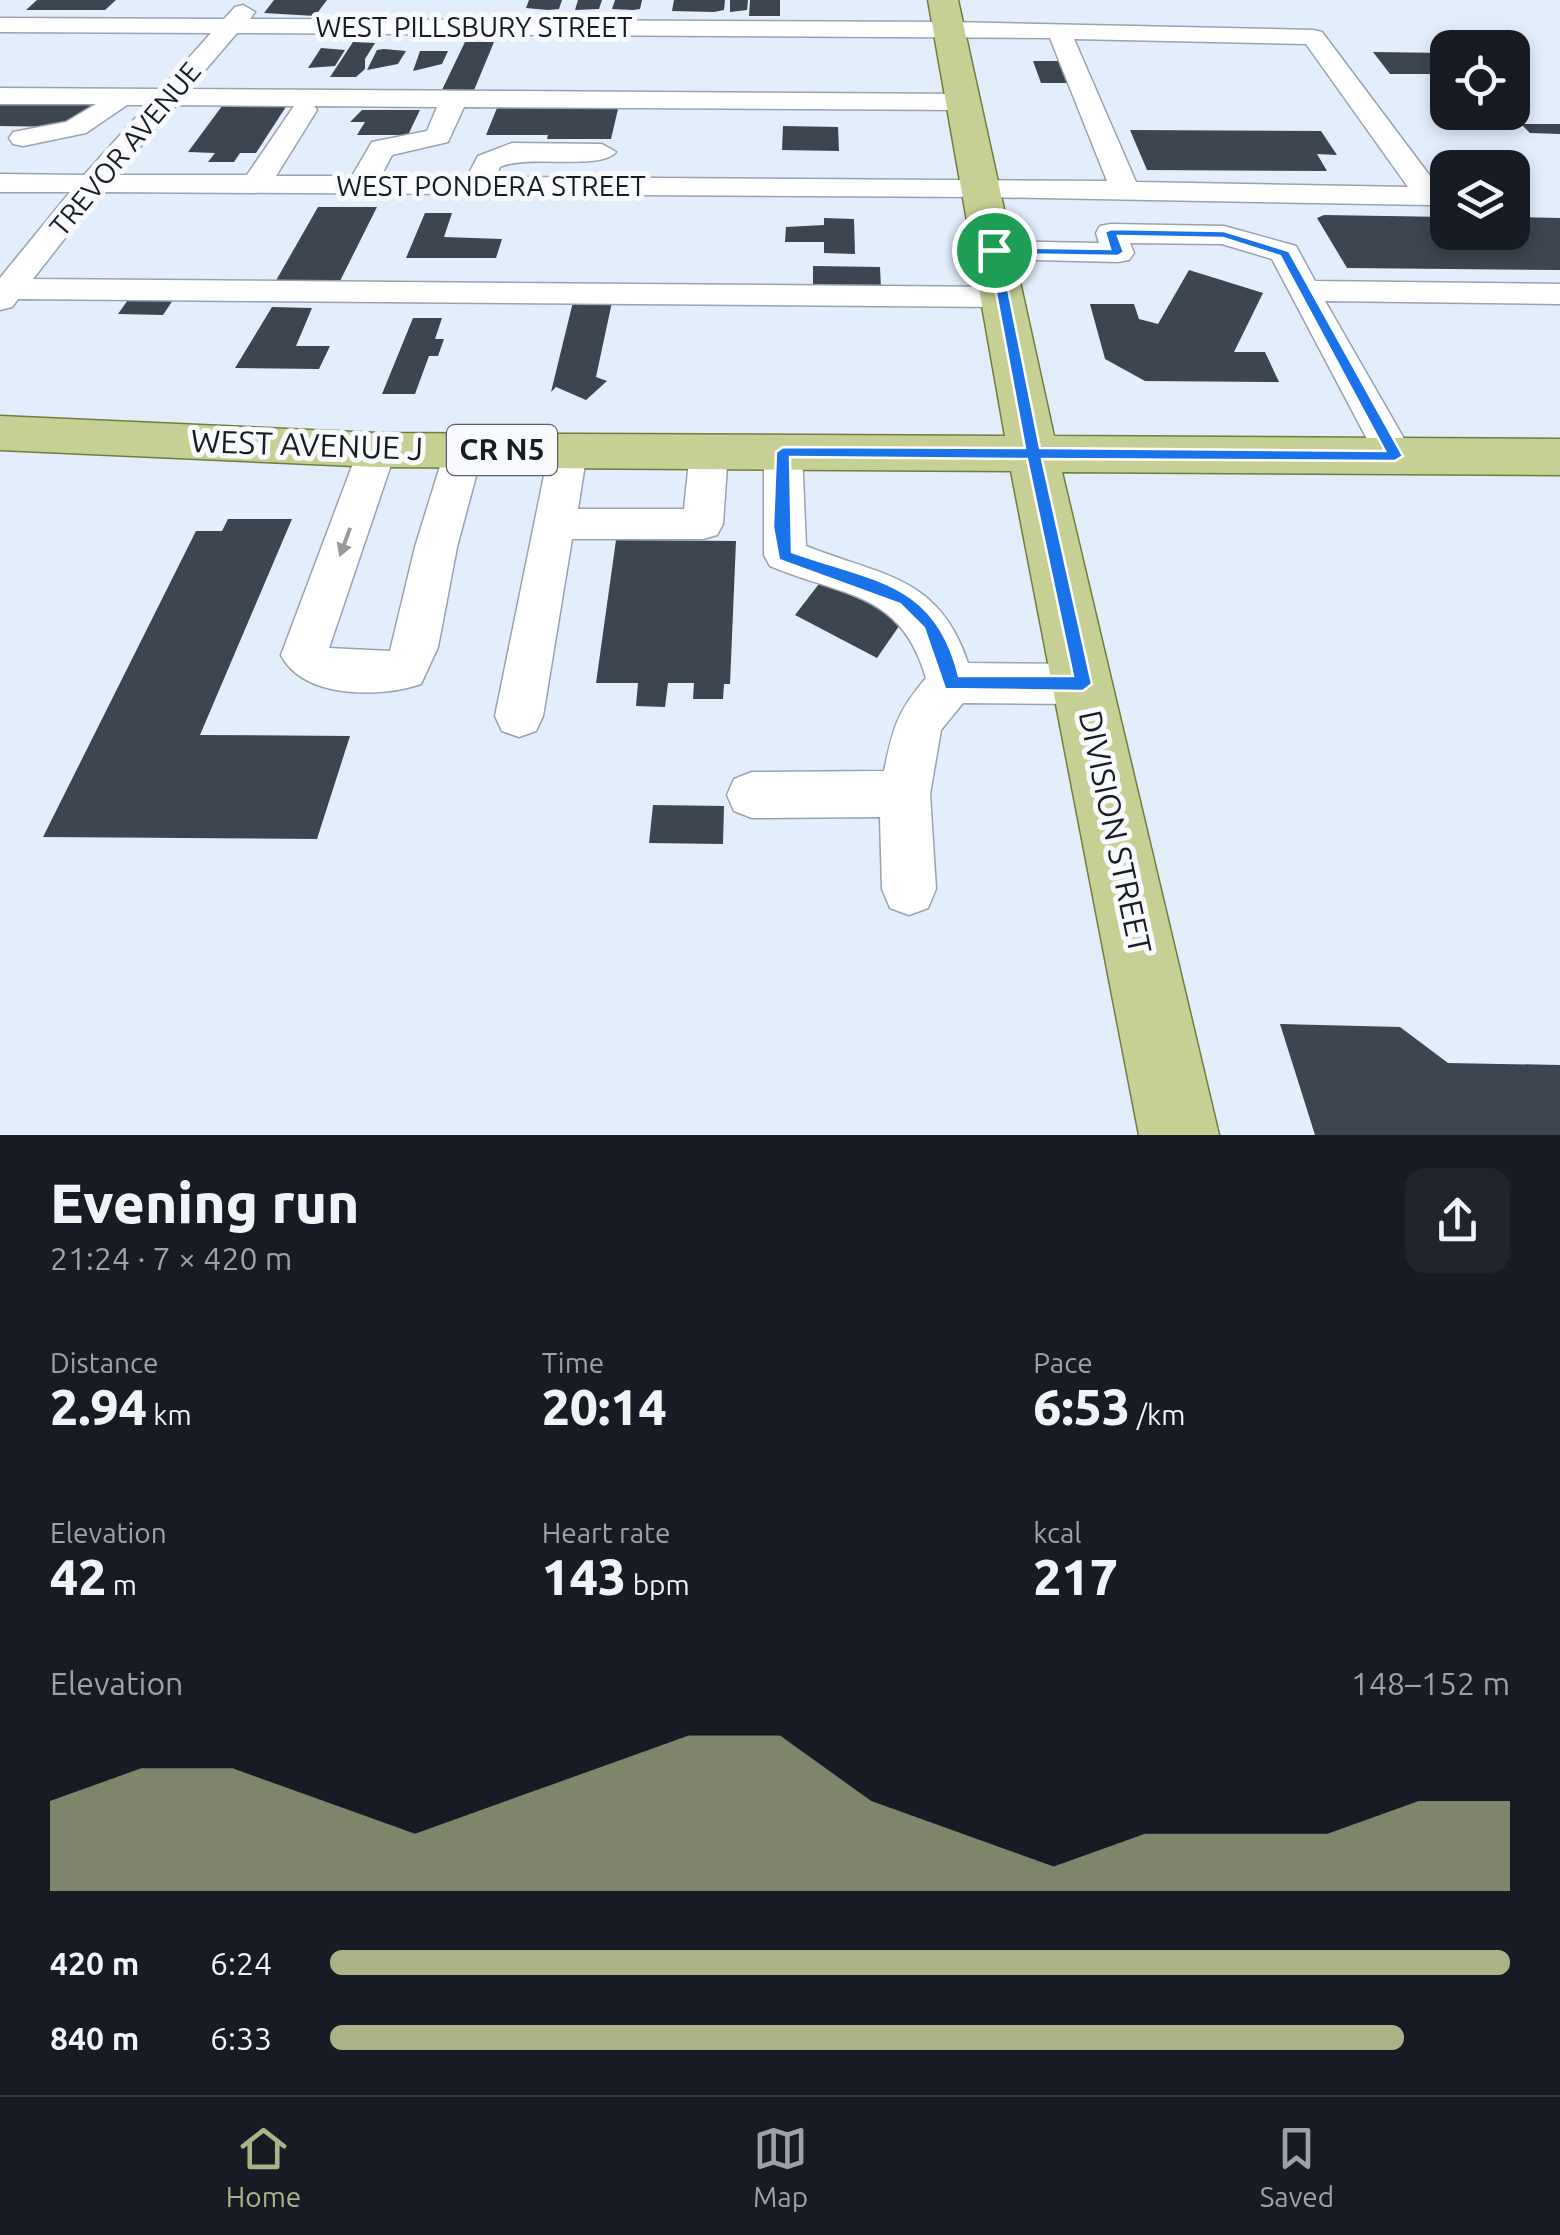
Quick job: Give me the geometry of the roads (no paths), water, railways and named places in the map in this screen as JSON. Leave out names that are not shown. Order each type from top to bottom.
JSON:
[{"type":"main road","name":"DIVISION STREET","points":[[946,14],[1033,454],[1179,1135]]},
{"type":"main road","name":"WEST AVENUE J","points":[[0,432],[377,450],[1033,454]]},
{"type":"main road","name":"CR N5","points":[[1033,454],[1559,459]]},
{"type":"street","name":"TREVOR AVENUE","points":[[4,294],[92,184],[252,0]]},
{"type":"street","name":"WEST PILLSBURY STREET","points":[[0,25],[231,26],[946,14],[1060,34],[1313,37],[1430,196],[1126,193]]},
{"type":"street","points":[[1060,34],[1126,193]]},
{"type":"street","points":[[0,96],[964,102]]},
{"type":"street","points":[[0,170],[19,150],[12,138],[75,131],[96,120],[120,97]]},
{"type":"street","points":[[362,185],[382,148],[438,136],[451,106]]},
{"type":"street","points":[[256,185],[304,110]]},
{"type":"street","points":[[478,186],[488,162],[512,151],[602,152]]},
{"type":"street","name":"WEST PONDERA STREET","points":[[0,183],[982,188],[1126,193]]},
{"type":"street","points":[[994,250],[1118,252],[1111,232],[1224,235],[1285,254],[1395,456]]},
{"type":"street","points":[[1304,291],[1560,294]]},
{"type":"street","points":[[4,294],[1002,297]]},
{"type":"street","points":[[377,450],[304,656],[317,666],[362,672],[405,670],[415,648],[436,548],[464,450]]},
{"type":"street","points":[[519,716],[568,451]]},
{"type":"street","points":[[555,524],[704,524],[709,452]]},
{"type":"street","points":[[783,452],[781,527],[785,555],[906,599],[931,623],[952,683]]},
{"type":"street","points":[[910,889],[904,794],[918,722],[952,683],[1083,684]]},
{"type":"street","points":[[752,795],[904,794]]}]
